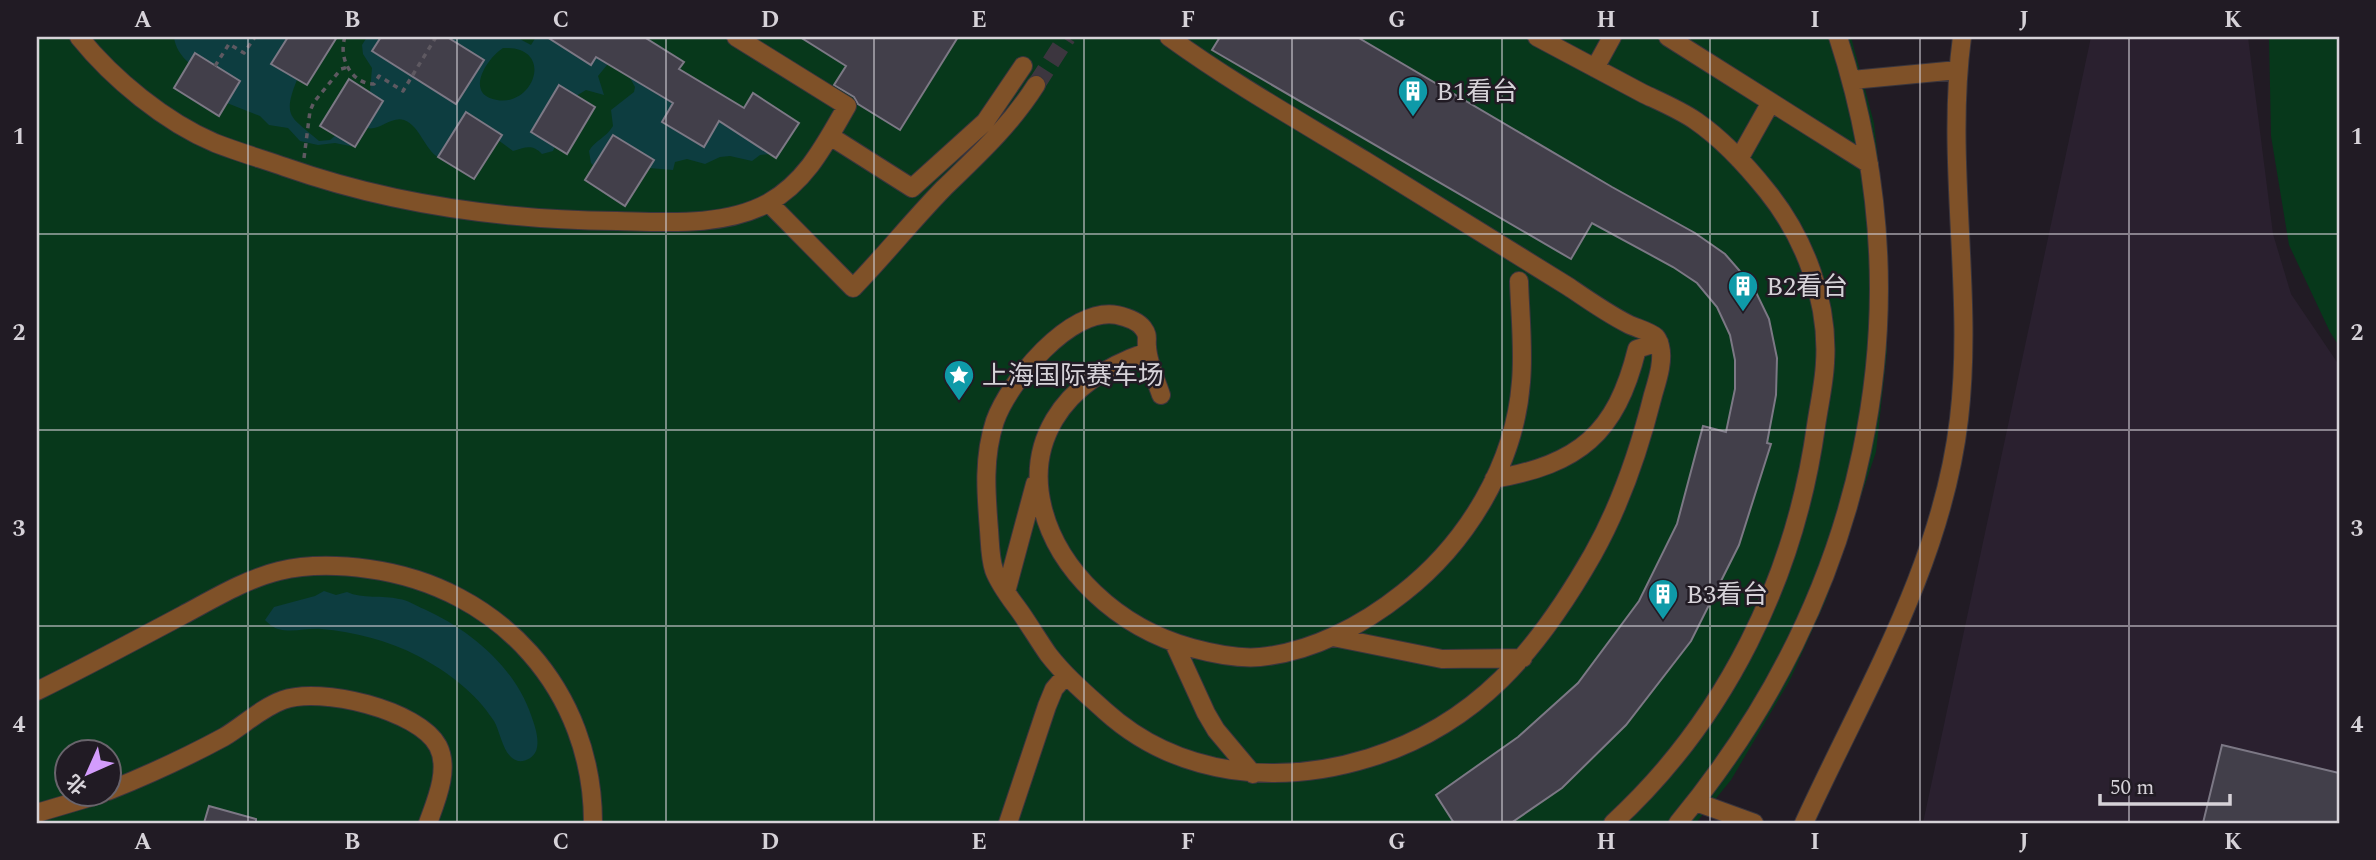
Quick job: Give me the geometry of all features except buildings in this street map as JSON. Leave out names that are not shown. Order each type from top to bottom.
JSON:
[{"type":"street","points":[[79,37],[130,90],[213,142],[338,186],[369,193],[472,213],[582,221],[686,221],[750,212],[769,203],[801,178],[816,161],[847,107],[736,37]]},
{"type":"street","points":[[1161,395],[1147,352],[1147,337],[1140,324],[1126,317],[1101,315],[1075,327],[1048,346],[1025,369],[1010,390],[993,427],[986,474],[993,566],[1006,592],[1048,654],[1066,675],[1115,720],[1165,749],[1218,768],[1253,774],[1302,771],[1353,763],[1412,742],[1454,720],[1473,706],[1523,658],[1577,582],[1618,505],[1646,426],[1661,356],[1659,342],[1650,333],[1618,319],[1433,201],[1240,85],[1169,37]]},
{"type":"street","points":[[1536,37],[1695,120],[1739,159],[1774,200],[1803,249],[1816,284],[1825,326],[1825,363],[1805,487],[1793,536],[1762,616],[1717,700],[1665,769],[1614,823]]},
{"type":"street","points":[[1595,68],[1612,37]]},
{"type":"street","points":[[1668,37],[1869,164]]},
{"type":"street","points":[[1678,823],[1696,802],[1750,723],[1777,678],[1826,575],[1845,519],[1862,447],[1872,388],[1880,307],[1878,235],[1869,164],[1852,80],[1838,37]]},
{"type":"street","points":[[1804,823],[1898,630],[1934,536],[1948,484],[1959,420],[1964,365],[1955,121],[1962,37]]},
{"type":"street","points":[[830,136],[912,188],[985,122],[1023,66]]},
{"type":"street","points":[[1852,80],[1958,70]]},
{"type":"street","points":[[769,203],[853,288],[945,188],[987,149],[1010,123],[1035,85]]},
{"type":"street","points":[[1739,159],[1771,102]]},
{"type":"street","points":[[1038,472],[1043,512],[1052,534],[1079,577],[1099,598],[1138,627],[1174,643],[1231,656],[1258,657],[1310,646],[1391,603],[1419,581],[1446,554],[1471,522],[1509,444],[1517,413],[1521,380],[1519,281]]},
{"type":"street","points":[[1494,479],[1549,466],[1588,442],[1601,429],[1623,395],[1637,349],[1659,342]]},
{"type":"street","points":[[1006,592],[1046,437],[1053,420],[1065,402],[1102,372],[1147,352]]},
{"type":"street","points":[[37,691],[223,594],[277,572],[334,566],[401,574],[443,589],[486,613],[525,646],[542,665],[569,711],[587,762],[593,823]]},
{"type":"street","points":[[1333,636],[1442,659],[1523,658]]},
{"type":"street","points":[[1174,643],[1216,730],[1253,774]]},
{"type":"street","points":[[1008,823],[1051,695],[1066,675]]},
{"type":"street","points":[[122,785],[194,753],[284,700],[316,695],[395,713],[420,726],[431,737],[439,747],[442,770],[428,823]]},
{"type":"street","points":[[1696,802],[1754,823]]},
{"type":"street","points":[[37,814],[55,808]]},
{"type":"path","points":[[215,66],[229,44],[244,53],[255,37]]},
{"type":"path","points":[[345,37],[343,51],[352,74],[366,84],[374,83],[379,76],[403,91],[436,37]]},
{"type":"path","points":[[305,149],[310,111],[314,102],[341,69],[348,67]]},
{"type":"shaded area","points":[[174,37],[288,37],[272,63],[297,80],[290,103],[292,116],[319,141],[330,140],[336,135],[355,147],[300,141],[288,128],[269,125],[260,116],[227,103],[240,81],[195,54],[189,63],[179,51]]},
{"type":"shaded area","points":[[367,37],[516,37],[531,45],[536,37],[607,40],[607,65],[598,76],[604,95],[586,90],[576,96],[553,151],[542,154],[535,148],[528,147],[513,151],[498,140],[501,134],[467,112],[438,157],[414,127],[404,120],[367,128],[383,101],[370,92],[372,68],[363,54],[362,45]],"holes":[[[503,48],[519,50],[529,56],[534,65],[534,76],[529,86],[510,100],[487,97],[480,84],[481,76],[490,60]]]},
{"type":"shaded area","points":[[2091,37],[2248,37],[2273,234],[2291,294],[2339,365],[2339,823],[1923,823]]},
{"type":"shaded area","points":[[629,76],[670,84],[704,146],[726,110],[731,129],[770,154],[760,155],[752,161],[730,156],[705,164],[687,159],[675,162],[673,170],[649,168],[654,160],[613,135],[594,166],[589,151],[613,126],[611,110],[634,92],[635,87]]},
{"type":"shaded area","points":[[324,591],[336,595],[347,592],[406,601],[441,618],[474,639],[502,665],[523,697],[536,733],[535,753],[523,761],[513,759],[506,750],[494,721],[470,692],[418,656],[383,641],[346,632],[321,629],[283,630],[265,620],[274,607]]},
{"type":"green space","name":"上海国际赛车场","points":[[37,37],[1851,37],[1874,123],[1887,239],[1887,352],[1876,452],[1826,600],[1790,680],[1731,780],[1696,823],[37,823]]},
{"type":"green space","points":[[2269,37],[2339,37],[2339,346],[2289,245],[2271,136]]},
{"type":"tunnel","points":[[1036,85],[1067,37]]},
{"type":"place","name":"B1看台","points":[[1413,118]]},
{"type":"place","name":"B2看台","points":[[1743,313]]},
{"type":"place","name":"上海国际赛车场","points":[[959,402]]},
{"type":"place","name":"B3看台","points":[[1663,621]]}]
